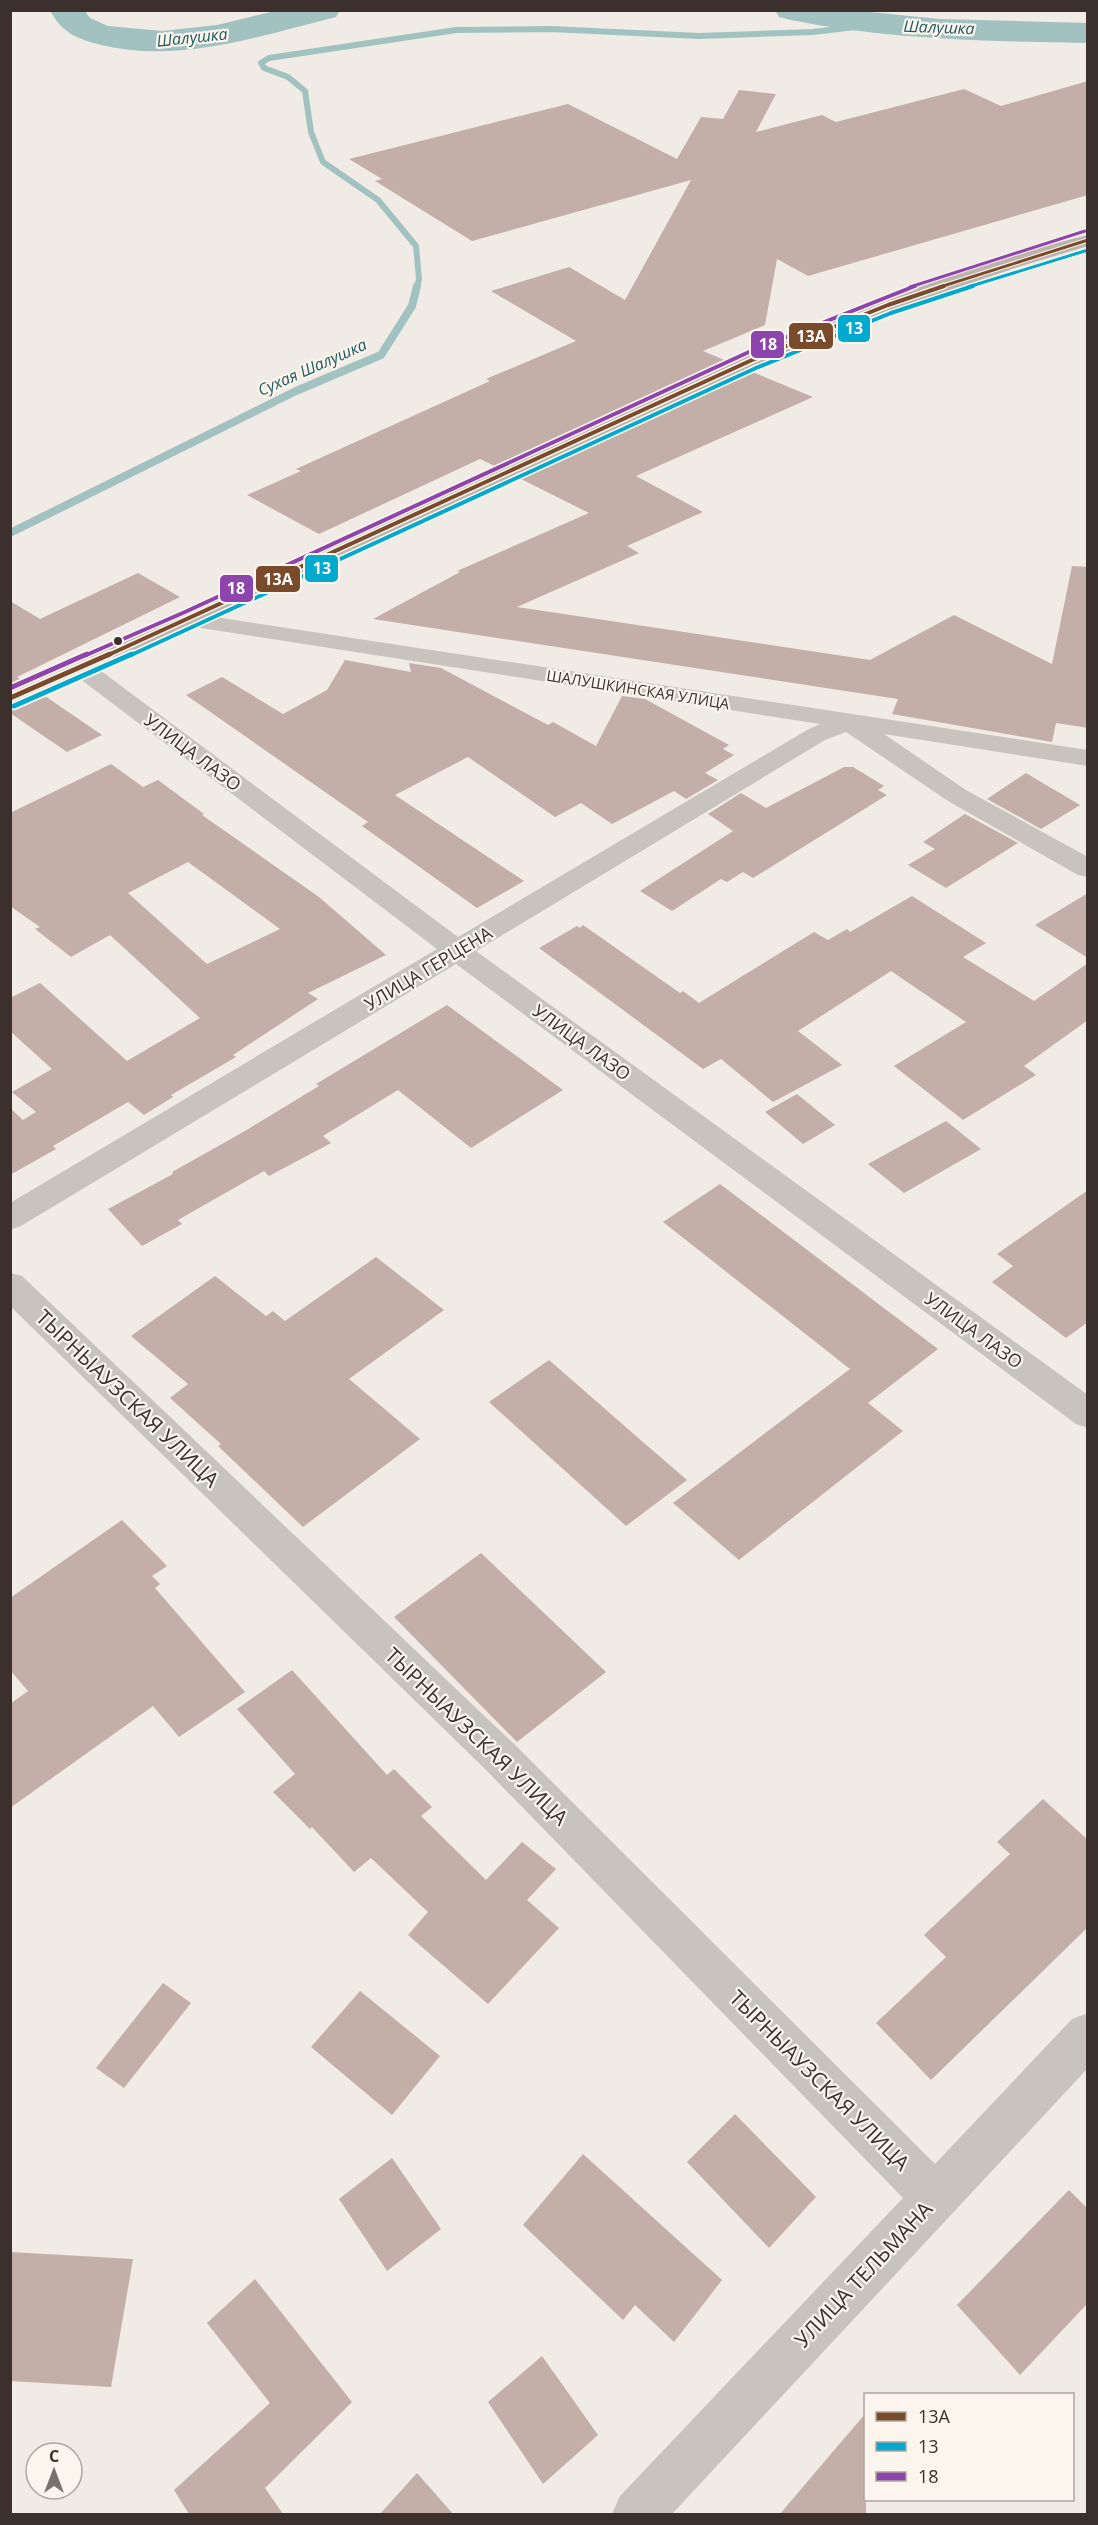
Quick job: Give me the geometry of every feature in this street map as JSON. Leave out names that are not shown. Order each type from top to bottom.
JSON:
[{"type":"main road","points":[[10,698],[189,620],[752,360],[888,305],[1011,262],[1088,240]]},
{"type":"street","name":"ШАЛУШКИНСКАЯ УЛИЦА","points":[[189,620],[1088,758]]},
{"type":"street","name":"УЛИЦА ЛАЗО","points":[[80,667],[456,950],[1088,1414]]},
{"type":"street","points":[[847,722],[879,740],[940,785],[1088,869]]},
{"type":"street","name":"УЛИЦА ГЕРЦЕНА","points":[[10,1218],[816,735],[847,722]]},
{"type":"street","name":"ТЫРНЫАУЗСКАЯ УЛИЦА","points":[[10,1285],[500,1756],[935,2197]]},
{"type":"street","name":"УЛИЦА ТЕЛЬМАНА","points":[[638,2514],[1088,2034]]},
{"type":"building","points":[[1088,81],[1088,195],[808,276],[777,259],[765,325],[703,351],[729,362],[497,467],[480,459],[319,534],[247,495],[301,471],[296,469],[490,381],[486,379],[576,341],[491,291],[569,267],[625,300],[691,180],[472,241],[375,181],[382,179],[349,159],[568,104],[677,159],[701,117],[723,119],[739,90],[776,94],[756,132],[822,115],[836,122],[964,89],[1001,106]]},
{"type":"building","points":[[750,371],[813,397],[636,476],[703,512],[627,546],[639,553],[517,607],[870,660],[954,615],[1052,664],[1072,566],[1088,567],[1088,728],[1056,723],[1052,742],[892,714],[898,699],[373,619],[460,572],[457,571],[589,513],[519,478]]},
{"type":"building","points":[[138,573],[180,597],[17,677],[23,681],[10,686],[10,601],[40,619]]},
{"type":"building","points":[[345,660],[411,672],[409,663],[441,668],[548,725],[553,722],[596,746],[622,696],[645,699],[729,745],[723,749],[734,755],[705,773],[718,780],[686,799],[674,791],[612,824],[581,803],[555,817],[468,757],[395,795],[524,881],[477,908],[362,826],[368,822],[186,695],[222,677],[283,714],[327,690]]},
{"type":"building","points":[[42,694],[102,735],[67,752],[10,713],[10,707]]},
{"type":"building","points":[[111,764],[143,787],[158,780],[204,814],[202,815],[319,897],[386,955],[308,993],[318,999],[233,1055],[236,1057],[171,1095],[173,1097],[144,1115],[128,1102],[53,1146],[56,1149],[10,1175],[10,1108],[23,1120],[36,1112],[12,1092],[52,1069],[10,1031],[10,998],[40,983],[127,1061],[200,1018],[110,935],[71,957],[35,929],[40,927],[10,906],[10,813]],"holes":[[[188,862],[280,929],[207,964],[128,893]]]},
{"type":"building","points":[[844,767],[853,767],[884,786],[878,790],[887,795],[753,878],[743,872],[727,882],[721,879],[672,911],[640,891],[733,831],[708,814],[741,793],[766,808]]},
{"type":"building","points":[[1026,773],[1080,805],[1041,829],[987,799]]},
{"type":"building","points":[[965,814],[1018,843],[946,888],[908,865],[935,849],[923,842]]},
{"type":"building","points":[[1088,893],[1088,958],[1035,925]]},
{"type":"building","points":[[912,896],[986,943],[963,957],[1034,1001],[1088,963],[1088,1020],[1024,1066],[1036,1075],[963,1120],[894,1066],[966,1022],[891,971],[798,1031],[842,1065],[773,1102],[721,1059],[703,1069],[539,948],[577,926],[580,928],[583,925],[680,993],[683,991],[699,1003],[814,932],[828,940],[847,929],[850,932]]},
{"type":"building","points":[[447,1005],[563,1090],[471,1148],[398,1090],[323,1136],[331,1143],[269,1176],[264,1171],[178,1220],[182,1224],[142,1246],[108,1209],[245,1131],[319,1086],[316,1084]]},
{"type":"building","points":[[797,1094],[835,1125],[803,1144],[765,1112]]},
{"type":"building","points":[[946,1121],[981,1149],[904,1193],[868,1164]]},
{"type":"building","points":[[720,1184],[938,1349],[868,1403],[903,1431],[739,1560],[673,1503],[850,1369],[663,1222]]},
{"type":"building","points":[[1088,1190],[1088,1322],[1066,1338],[992,1282],[1013,1266],[997,1254]]},
{"type":"building","points":[[376,1257],[444,1310],[349,1379],[420,1439],[303,1527],[218,1446],[221,1444],[170,1398],[188,1384],[131,1336],[215,1276],[266,1316],[273,1311],[285,1321]]},
{"type":"building","points":[[549,1360],[687,1480],[626,1526],[489,1402]]},
{"type":"building","points":[[122,1520],[167,1566],[152,1576],[160,1584],[155,1588],[245,1692],[179,1737],[153,1706],[10,1808],[10,1704],[28,1691],[10,1670],[10,1598]]},
{"type":"building","points":[[481,1553],[606,1672],[517,1742],[394,1617]]},
{"type":"building","points":[[292,1670],[387,1775],[394,1769],[432,1807],[421,1816],[486,1880],[522,1842],[556,1869],[527,1900],[559,1928],[488,2004],[408,1935],[428,1912],[371,1858],[354,1872],[312,1827],[310,1829],[273,1792],[295,1774],[237,1709]]},
{"type":"building","points":[[1043,1799],[1088,1840],[1088,1927],[931,2080],[876,2023],[946,1957],[924,1935],[1010,1854],[997,1842]]},
{"type":"building","points":[[163,1983],[191,2003],[124,2088],[96,2068]]},
{"type":"building","points":[[360,1991],[440,2056],[392,2115],[311,2047]]},
{"type":"building","points":[[735,2114],[816,2197],[769,2248],[687,2162]]},
{"type":"building","points":[[583,2154],[722,2280],[674,2342],[635,2305],[623,2320],[523,2225]]},
{"type":"building","points":[[392,2158],[441,2229],[387,2271],[339,2199]]},
{"type":"building","points":[[1069,2190],[1088,2209],[1088,2303],[1020,2375],[957,2305]]},
{"type":"building","points":[[10,2252],[133,2259],[111,2387],[10,2381]]},
{"type":"building","points":[[255,2279],[352,2402],[265,2488],[283,2514],[189,2514],[174,2490],[270,2403],[207,2323]]},
{"type":"building","points":[[542,2356],[598,2435],[543,2484],[488,2402]]},
{"type":"building","points":[[864,2415],[866,2514],[780,2514]]},
{"type":"building","points":[[417,2473],[453,2514],[380,2514]]},
{"type":"waterway","name":"Шалушка","points":[[67,10],[78,25],[95,33],[135,41],[162,42],[190,40],[243,30],[324,10]]},
{"type":"waterway","name":"Шалушка","points":[[791,10],[864,23],[939,29],[1088,33]]},
{"type":"waterway","name":"Сухая Шалушка","points":[[417,287],[419,279],[416,246],[378,200],[323,162],[311,132],[305,91],[288,77],[264,68],[261,63],[269,58],[456,30],[551,29],[699,36],[813,32],[880,24]]},
{"type":"waterway","name":"Сухая Шалушка","points":[[10,533],[296,391],[381,355],[412,306],[417,286]]},
{"type":"transit line","name":"18","points":[[10,688],[185,612],[749,352],[885,296],[1008,254],[1085,231]]},
{"type":"transit line","name":"13А","points":[[10,698],[189,620],[752,360],[888,305],[1011,263],[1088,240]]},
{"type":"transit line","name":"13","points":[[14,706],[193,628],[756,368],[891,313],[1088,250]]}]
